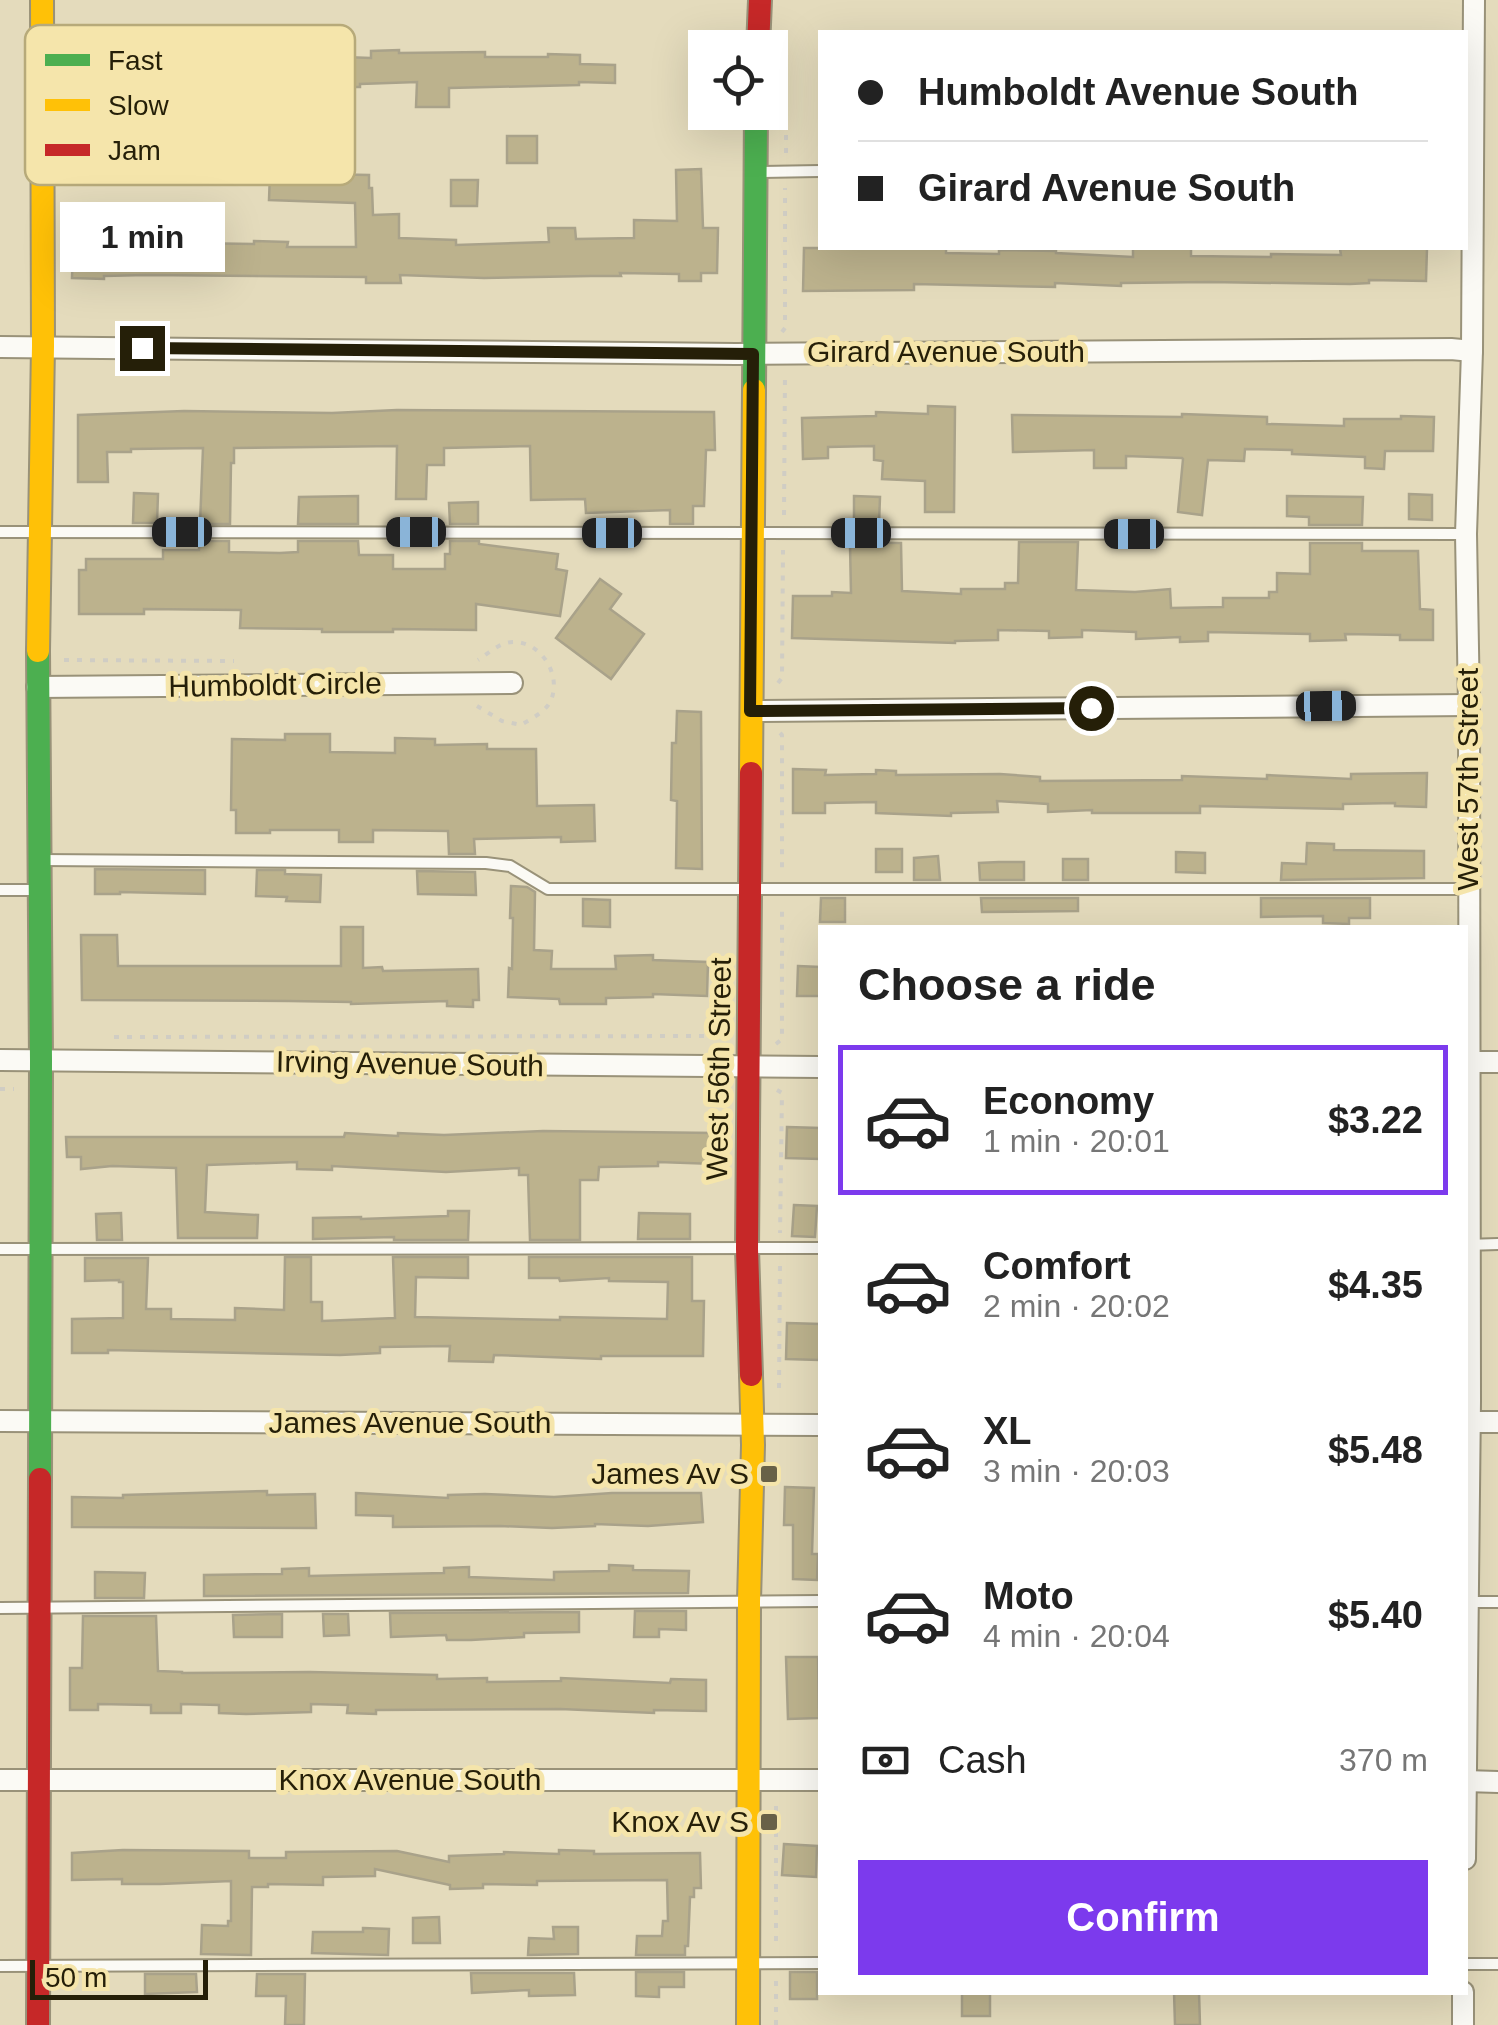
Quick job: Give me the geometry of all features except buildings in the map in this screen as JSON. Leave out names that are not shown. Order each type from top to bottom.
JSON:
[{"type":"street","points":[[42,0],[42,25]]},
{"type":"street","points":[[759,30],[760,0]]},
{"type":"street","name":"West 57th Street","points":[[1468,925],[1466,534],[1472,350],[1474,0]]},
{"type":"street","name":"West 56th Street","points":[[748,2025],[752,1425],[748,1249],[750,711],[755,130]]},
{"type":"street","points":[[38,2025],[41,1060],[37,688],[43,185]]},
{"type":"street","name":"Girard Avenue South","points":[[0,347],[753,354],[1472,350]]},
{"type":"street","name":"Humboldt Circle","points":[[37,688],[512,683]]},
{"type":"street","points":[[750,711],[1469,705]]},
{"type":"street","name":"Irving Avenue South","points":[[0,1060],[818,1067]]},
{"type":"street","points":[[1468,1062],[1498,1062]]},
{"type":"street","name":"James Avenue South","points":[[0,1421],[818,1425]]},
{"type":"street","points":[[1468,1422],[1498,1422]]},
{"type":"street","name":"Knox Avenue South","points":[[0,1780],[818,1780]]},
{"type":"street","points":[[1468,1781],[1498,1782]]},
{"type":"street","points":[[1463,1995],[1463,2025]]},
{"type":"lane","points":[[754,172],[818,171]]},
{"type":"lane","points":[[0,532],[1466,534]]},
{"type":"lane","points":[[39,860],[486,863],[510,866],[548,889],[1468,889]]},
{"type":"lane","points":[[0,890],[39,890]]},
{"type":"lane","points":[[1468,1245],[1498,1244]]},
{"type":"lane","points":[[0,1250],[818,1248]]},
{"type":"lane","points":[[0,1608],[818,1602]]},
{"type":"lane","points":[[1468,1602],[1498,1602]]},
{"type":"lane","points":[[0,1966],[818,1963]]},
{"type":"lane","points":[[1468,1964],[1498,1964]]},
{"type":"path","points":[[104,1037],[727,1036]]},
{"type":"path","points":[[0,1090],[18,1086]]},
{"type":"path","points":[[772,1803],[778,1807],[776,2025]]},
{"type":"traffic: fast","points":[[754,390],[756,130]]},
{"type":"traffic: fast","points":[[38,651],[40,1479]]},
{"type":"traffic: slow","points":[[42,0],[42,25]]},
{"type":"traffic: slow","points":[[38,651],[43,185]]},
{"type":"traffic: slow","points":[[751,773],[754,390]]},
{"type":"traffic: slow","points":[[748,2025],[751,1375]]},
{"type":"traffic: jam","points":[[759,30],[760,0]]},
{"type":"traffic: jam","points":[[751,773],[747,1249],[751,1375]]},
{"type":"traffic: jam","points":[[38,2025],[40,1479]]},
{"type":"place","name":"James Av S","points":[[769,1474]]},
{"type":"place","name":"Knox Av S","points":[[769,1822]]},
{"type":"route","points":[[142,348],[753,354],[750,711],[1091,708]]}]
